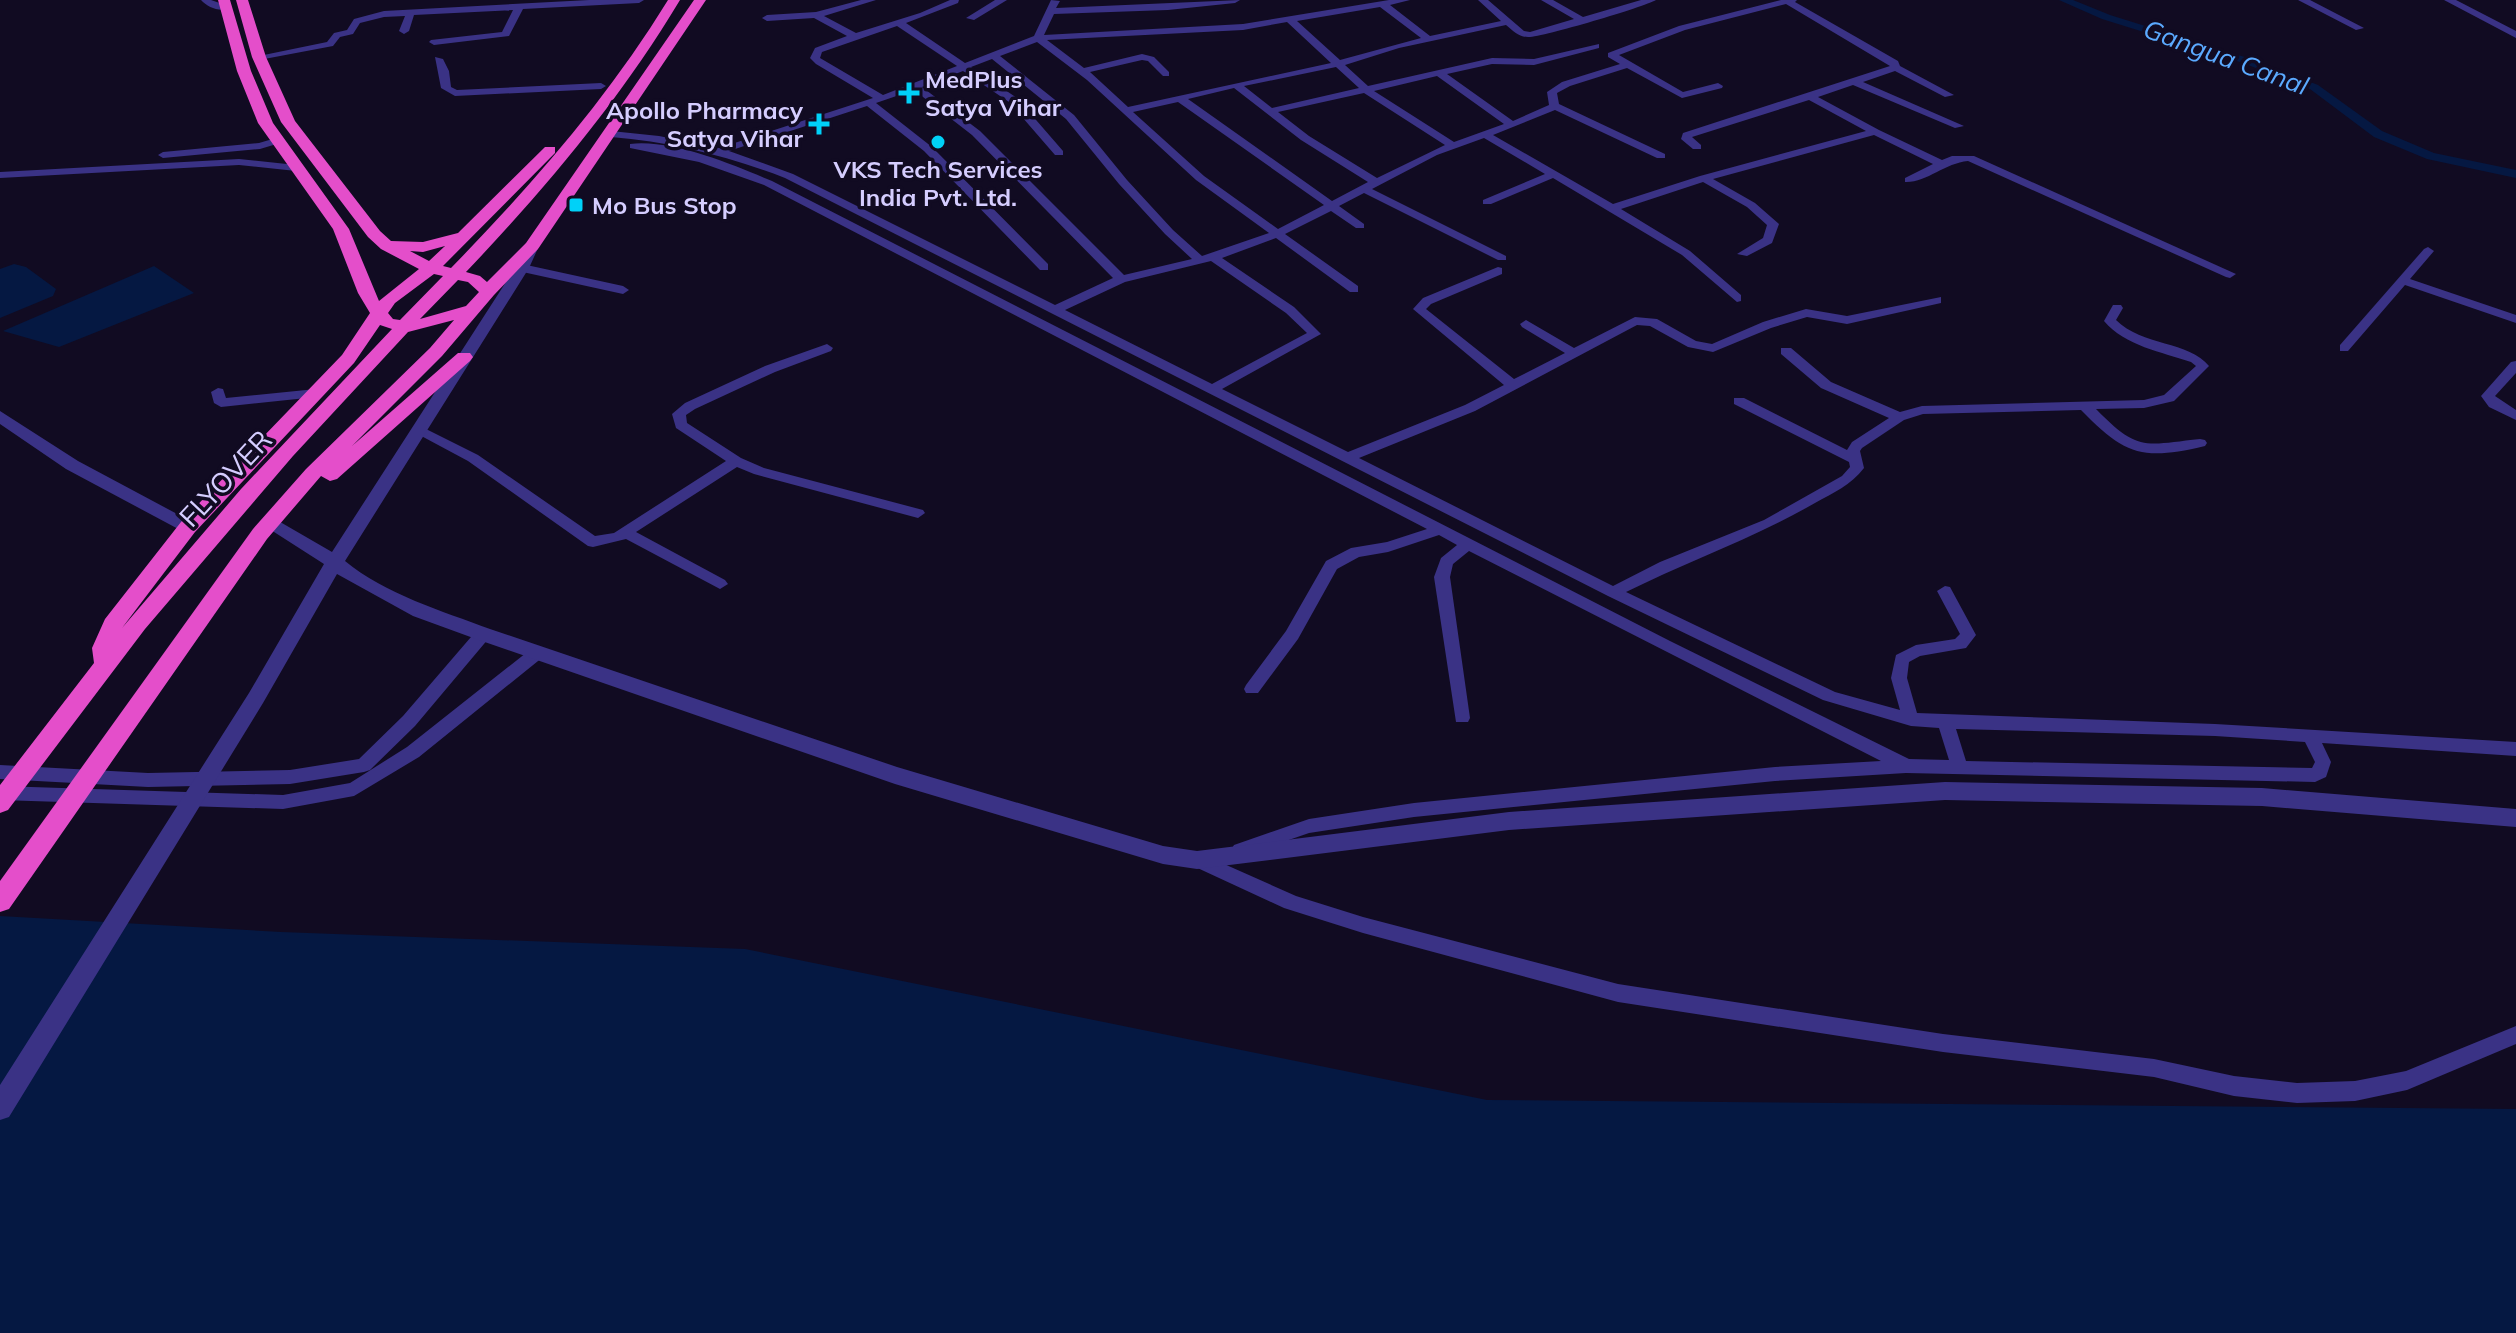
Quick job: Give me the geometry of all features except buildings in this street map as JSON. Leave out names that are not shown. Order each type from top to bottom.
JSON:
[{"type":"highway","points":[[105,664],[103,648],[113,624],[188,527],[316,393],[365,336],[389,299],[431,268],[555,145],[628,50],[650,27],[659,25],[674,0]]},
{"type":"highway","points":[[0,901],[269,523],[313,473],[436,352],[488,291],[532,246],[700,0]]},
{"type":"highway","points":[[225,3],[254,97],[278,143],[341,230],[368,297],[387,323],[411,327],[472,310]]},
{"type":"highway","points":[[244,6],[259,57],[283,111],[304,144],[366,225],[387,246],[431,268],[474,279],[488,291]]},
{"type":"highway","name":"FLYOVER","points":[[0,803],[68,710],[214,530],[511,216],[573,144],[659,25]]},
{"type":"highway","points":[[387,246],[433,245],[465,236]]},
{"type":"highway","points":[[365,336],[368,297]]},
{"type":"highway","points":[[285,505],[327,477],[464,357]]},
{"type":"street","points":[[206,0],[211,5],[225,3]]},
{"type":"street","points":[[259,57],[330,44],[337,35],[350,32],[362,19],[485,4],[519,7],[639,0]]},
{"type":"street","points":[[767,18],[816,15],[871,0]]},
{"type":"street","points":[[971,18],[1002,0]]},
{"type":"street","points":[[1038,38],[1056,0]]},
{"type":"street","points":[[1051,11],[1168,7],[1235,0]]},
{"type":"street","points":[[723,150],[915,86],[1038,38],[1187,32],[1289,19],[1306,12],[1405,0]]},
{"type":"street","points":[[1483,0],[1525,35],[1563,27],[1651,0]]},
{"type":"street","points":[[1546,0],[1583,21]]},
{"type":"street","points":[[2303,0],[2359,28]]},
{"type":"street","points":[[2449,0],[2516,35]]},
{"type":"street","points":[[881,98],[826,68],[815,58],[815,52],[955,1]]},
{"type":"street","points":[[1611,55],[1682,28],[1790,1],[1892,61],[1895,67],[1949,95]]},
{"type":"street","points":[[1382,4],[1429,40]]},
{"type":"street","points":[[434,42],[506,34],[519,7]]},
{"type":"street","points":[[404,31],[411,12]]},
{"type":"street","points":[[816,15],[855,36]]},
{"type":"street","points":[[1289,19],[1368,91],[1452,145]]},
{"type":"street","points":[[898,22],[1020,106],[1059,153]]},
{"type":"street","points":[[1126,111],[1508,22]]},
{"type":"street","points":[[1563,27],[1574,34]]},
{"type":"street","points":[[1038,38],[1082,71],[1200,178],[1354,289]]},
{"type":"street","points":[[1585,40],[1683,95],[1718,86]]},
{"type":"street","points":[[1270,111],[1492,61],[1534,62],[1596,46]]},
{"type":"street","points":[[993,55],[1070,117],[1131,191],[1206,258],[1290,310],[1315,334],[1213,389]]},
{"type":"street","points":[[1082,71],[1142,57],[1151,59],[1166,74]]},
{"type":"street","points":[[438,59],[444,71],[446,88],[455,93],[601,86]]},
{"type":"street","points":[[1554,106],[1552,92],[1557,88],[1627,65]]},
{"type":"street","points":[[1697,147],[1686,139],[1687,135],[1856,83],[1895,67]]},
{"type":"street","points":[[1439,73],[1511,124]]},
{"type":"street","points":[[1856,83],[1959,126]]},
{"type":"street","points":[[1236,85],[1371,186],[1500,265],[1427,301],[1419,309],[1513,385]]},
{"type":"street","points":[[915,86],[976,133],[1121,279]]},
{"type":"street","points":[[1810,96],[1942,164]]},
{"type":"street","points":[[1179,98],[1360,226]]},
{"type":"street","points":[[868,102],[928,149],[1044,267]]},
{"type":"street","points":[[1057,309],[1121,279],[1206,258],[1279,233],[1452,145],[1546,112],[1554,106]]},
{"type":"street","points":[[1554,106],[1661,156]]},
{"type":"street","points":[[1612,208],[1704,178],[1875,132]]},
{"type":"street","points":[[1484,134],[1686,253],[1737,298]]},
{"type":"street","points":[[608,138],[654,137],[723,150],[789,176],[1613,592],[1829,696],[1863,709],[1911,720],[2158,727],[2312,740],[2516,749]]},
{"type":"street","points":[[608,138],[727,166],[768,183],[1730,679],[1907,766]]},
{"type":"street","points":[[0,165],[278,143]]},
{"type":"street","points":[[1909,180],[1959,157],[1977,161],[2230,274]]},
{"type":"street","points":[[0,175],[239,162],[293,164]]},
{"type":"street","points":[[1487,202],[1553,174]]},
{"type":"street","points":[[1704,178],[1751,205],[1773,224],[1773,234],[1767,241],[1743,254]]},
{"type":"street","points":[[0,1108],[256,698],[335,562],[522,268],[532,246]]},
{"type":"street","points":[[2344,348],[2428,251]]},
{"type":"street","points":[[522,268],[623,290]]},
{"type":"street","points":[[2402,280],[2516,319]]},
{"type":"street","points":[[1347,458],[1470,408],[1635,321],[1653,322],[1692,344],[1713,348],[1767,325],[1806,313],[1847,320],[1937,300]]},
{"type":"street","points":[[1613,592],[1665,566],[1786,515],[1847,479],[1857,468],[1853,451],[1857,445],[1899,417],[1922,410],[2162,401],[2177,394],[2203,366],[2196,359],[2115,327],[2110,321],[2117,308]]},
{"type":"street","points":[[1526,324],[1572,352]]},
{"type":"street","points":[[827,348],[770,369],[690,406],[679,414],[681,425],[736,461],[759,471],[918,513]]},
{"type":"street","points":[[1786,351],[1826,385],[1899,417]]},
{"type":"street","points":[[2516,365],[2488,396],[2494,404],[2516,416]]},
{"type":"street","points":[[218,392],[221,403],[316,393]]},
{"type":"street","points":[[1739,401],[1857,461]]},
{"type":"street","points":[[2084,405],[2122,443],[2135,449],[2200,443]]},
{"type":"street","points":[[0,416],[72,465],[188,527]]},
{"type":"street","points":[[419,431],[473,458],[586,539],[600,542],[625,532],[736,461]]},
{"type":"street","points":[[1400,508],[1417,494]]},
{"type":"street","points":[[269,523],[335,562],[349,574],[420,611],[1001,808],[1163,855],[1207,859],[1509,821],[1945,791],[2262,797],[2516,818]]},
{"type":"street","points":[[1252,689],[1292,635],[1331,565],[1356,552],[1388,547],[1440,530]]},
{"type":"street","points":[[625,532],[720,584]]},
{"type":"street","points":[[1462,718],[1442,577],[1446,562],[1469,543]]},
{"type":"street","points":[[1911,720],[1899,678],[1902,659],[1916,651],[1960,644],[1968,635],[1945,591]]},
{"type":"street","points":[[0,772],[148,780],[290,777],[364,765],[456,670],[483,634]]},
{"type":"street","points":[[0,793],[283,802],[354,789],[413,752],[537,653]]},
{"type":"street","points":[[1945,722],[1960,768]]},
{"type":"street","points":[[1207,859],[1309,826],[1414,810],[1697,781],[1907,766],[2301,776],[2320,772],[2323,762],[2312,740]]},
{"type":"street","points":[[1207,859],[1291,902],[1470,956],[1618,993],[1943,1043],[2154,1068],[2234,1086],[2297,1093],[2355,1091],[2407,1080],[2516,1035]]},
{"type":"water","points":[[14,264],[26,267],[56,289],[53,296],[0,318],[0,269]]},
{"type":"water","points":[[154,266],[194,293],[59,347],[3,331]]},
{"type":"water","points":[[0,916],[281,932],[745,949],[1487,1100],[2516,1109],[2516,1333],[0,1333]]},
{"type":"waterway","name":"Gangua Canal","points":[[2064,0],[2106,17],[2247,61],[2314,87],[2378,134],[2431,156],[2516,174]]},
{"type":"place","name":"MedPlus Satya Vihar","points":[[909,93]]},
{"type":"place","name":"Apollo Pharmacy Satya Vihar","points":[[819,124]]},
{"type":"place","name":"VKS Tech Services India Pvt. Ltd.","points":[[938,142]]},
{"type":"place","name":"Mo Bus Stop","points":[[576,205]]}]
